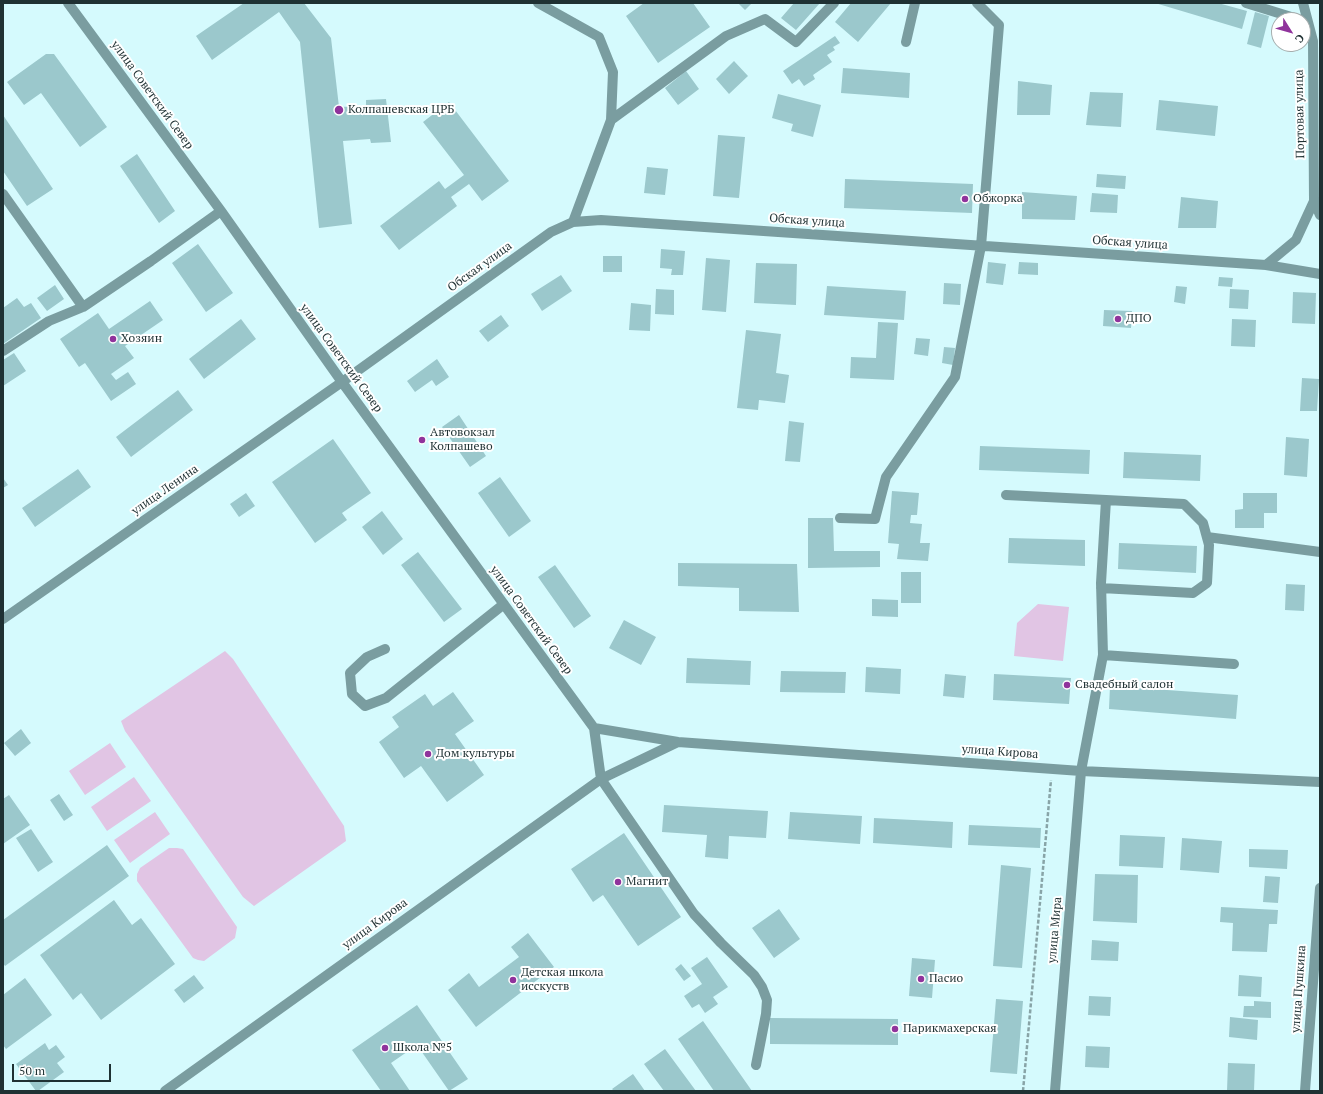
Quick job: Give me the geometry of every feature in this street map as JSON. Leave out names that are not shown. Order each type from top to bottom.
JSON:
[{"type":"street","name":"улица Советский Север","points":[[68,3],[221,211],[342,382],[594,728]]},
{"type":"street","points":[[538,3],[599,38],[613,72],[611,120],[573,222]]},
{"type":"street","points":[[611,120],[726,36],[765,19],[796,42],[834,3]]},
{"type":"street","points":[[906,42],[915,3]]},
{"type":"street","points":[[840,518],[875,519],[886,477],[955,377],[981,246],[998,25],[978,3]]},
{"type":"street","points":[[1246,3],[1275,12]]},
{"type":"street","name":"Портовая улица","points":[[1311,37],[1313,41],[1314,201]]},
{"type":"street","points":[[3,194],[83,307]]},
{"type":"street","points":[[1314,201],[1320,215]]},
{"type":"street","points":[[1266,265],[1296,240],[1314,201]]},
{"type":"street","points":[[3,351],[49,321],[83,307],[221,211]]},
{"type":"street","name":"Обская улица","points":[[342,382],[551,232],[573,222],[601,220],[1266,265],[1320,274]]},
{"type":"street","name":"улица Ленина","points":[[3,619],[342,382]]},
{"type":"street","points":[[1006,495],[1184,504],[1203,523],[1209,545],[1207,583],[1193,593],[1101,588]]},
{"type":"street","name":"улица Мира","points":[[1055,1091],[1081,771],[1103,655],[1101,588],[1106,500]]},
{"type":"street","points":[[1207,537],[1320,552]]},
{"type":"street","points":[[385,649],[367,657],[350,673],[352,694],[365,706],[386,698],[504,604]]},
{"type":"street","points":[[1103,655],[1234,664]]},
{"type":"street","points":[[594,728],[601,779],[694,914],[754,975],[762,987],[767,1000],[766,1014],[756,1065]]},
{"type":"street","name":"улица Кирова","points":[[594,728],[678,742],[1081,771],[1320,782]]},
{"type":"street","name":"улица Кирова","points":[[165,1091],[601,779],[678,742]]},
{"type":"street","name":"улица Пушкина","points":[[1304,1091],[1320,888]]},
{"type":"path","points":[[1023,1091],[1052,769]]},
{"type":"shaded area","points":[[1038,604],[1069,607],[1063,661],[1014,656],[1017,623]]},
{"type":"shaded area","points":[[225,651],[233,659],[344,826],[346,841],[254,906],[243,897],[125,731],[121,721]]},
{"type":"shaded area","points":[[110,743],[126,767],[85,795],[69,771]]},
{"type":"shaded area","points":[[134,777],[151,801],[107,831],[91,807]]},
{"type":"shaded area","points":[[155,812],[170,834],[130,863],[114,840]]},
{"type":"shaded area","points":[[169,848],[183,849],[237,927],[235,938],[204,961],[193,958],[137,881],[137,874],[140,868]]},
{"type":"building","points":[[244,3],[304,3],[331,38],[339,107],[366,106],[366,100],[386,99],[391,142],[371,143],[370,139],[343,141],[352,224],[319,228],[300,42],[279,12],[212,60],[196,36]]},
{"type":"building","points":[[644,3],[693,3],[710,27],[658,63],[626,16]]},
{"type":"building","points":[[738,3],[752,3],[745,10]]},
{"type":"building","points":[[794,3],[820,3],[796,30],[781,18]]},
{"type":"building","points":[[851,3],[891,3],[858,42],[835,22]]},
{"type":"building","points":[[1155,3],[1218,3],[1247,11],[1242,29]]},
{"type":"building","points":[[1255,12],[1269,16],[1261,48],[1247,44]]},
{"type":"building","points":[[835,36],[840,43],[833,47],[835,50],[827,55],[832,62],[813,75],[815,79],[804,86],[799,79],[792,84],[783,71]]},
{"type":"building","points":[[46,54],[54,54],[107,127],[80,147],[41,93],[24,105],[7,82]]},
{"type":"building","points":[[734,61],[748,76],[729,94],[716,79]]},
{"type":"building","points":[[843,68],[910,73],[909,98],[841,93]]},
{"type":"building","points":[[686,71],[699,89],[678,105],[665,88]]},
{"type":"building","points":[[1018,81],[1052,85],[1050,115],[1017,115]]},
{"type":"building","points":[[1090,92],[1123,93],[1121,127],[1086,125]]},
{"type":"building","points":[[778,94],[821,105],[813,137],[791,131],[793,124],[772,118]]},
{"type":"building","points":[[1159,100],[1218,106],[1215,136],[1156,130]]},
{"type":"building","points":[[449,102],[509,181],[482,201],[469,184],[451,197],[457,206],[399,250],[380,226],[439,181],[445,189],[464,175],[423,122]]},
{"type":"building","points":[[3,115],[53,189],[27,206],[3,171]]},
{"type":"building","points":[[718,135],[745,137],[739,198],[713,196]]},
{"type":"building","points":[[137,154],[175,211],[159,223],[120,166]]},
{"type":"building","points":[[647,167],[668,169],[665,195],[644,193]]},
{"type":"building","points":[[1097,174],[1126,176],[1125,189],[1096,187]]},
{"type":"building","points":[[845,179],[973,184],[972,213],[844,208]]},
{"type":"building","points":[[1022,192],[1077,196],[1075,220],[1022,219]]},
{"type":"building","points":[[1092,193],[1118,195],[1117,213],[1090,212]]},
{"type":"building","points":[[1181,197],[1218,201],[1216,228],[1178,228]]},
{"type":"building","points":[[198,244],[233,293],[206,312],[172,263]]},
{"type":"building","points":[[661,249],[685,251],[683,275],[671,275],[672,269],[660,268]]},
{"type":"building","points":[[603,256],[622,256],[622,272],[603,272]]},
{"type":"building","points":[[706,258],[730,260],[726,312],[702,310]]},
{"type":"building","points":[[988,262],[1006,264],[1003,285],[986,283]]},
{"type":"building","points":[[1019,262],[1038,263],[1038,275],[1018,274]]},
{"type":"building","points":[[756,263],[797,264],[796,305],[754,303]]},
{"type":"building","points":[[561,275],[572,291],[542,311],[531,294]]},
{"type":"building","points":[[1219,277],[1233,278],[1232,287],[1218,286]]},
{"type":"building","points":[[944,283],[961,284],[960,305],[943,304]]},
{"type":"building","points":[[55,285],[64,299],[47,311],[37,298]]},
{"type":"building","points":[[827,286],[906,291],[904,320],[824,315]]},
{"type":"building","points":[[1176,286],[1187,287],[1185,304],[1174,302]]},
{"type":"building","points":[[656,289],[674,290],[674,315],[655,314]]},
{"type":"building","points":[[1230,289],[1249,290],[1248,309],[1229,308]]},
{"type":"building","points":[[1293,292],[1316,293],[1315,324],[1292,323]]},
{"type":"building","points":[[17,298],[24,307],[31,303],[41,318],[3,344],[3,308]]},
{"type":"building","points":[[150,301],[163,320],[125,346],[134,358],[111,374],[116,380],[128,372],[136,384],[111,401],[85,363],[79,367],[60,339],[98,313],[109,329]]},
{"type":"building","points":[[631,303],[651,305],[650,331],[629,330]]},
{"type":"building","name":"ДПО","points":[[1104,310],[1132,311],[1131,328],[1103,326]]},
{"type":"building","points":[[501,315],[509,326],[488,342],[479,331]]},
{"type":"building","points":[[241,319],[256,339],[204,379],[189,359]]},
{"type":"building","points":[[1232,319],[1256,320],[1255,347],[1231,346]]},
{"type":"building","points":[[878,322],[898,323],[894,380],[850,378],[851,357],[876,358]]},
{"type":"building","points":[[746,330],[781,334],[776,373],[789,375],[785,403],[759,400],[758,410],[737,408]]},
{"type":"building","points":[[916,338],[930,339],[928,356],[914,354]]},
{"type":"building","points":[[944,347],[955,348],[953,365],[942,363]]},
{"type":"building","points":[[14,353],[26,371],[3,386],[3,360]]},
{"type":"building","points":[[437,359],[449,377],[436,386],[432,380],[415,392],[407,381]]},
{"type":"building","points":[[1302,378],[1319,379],[1317,411],[1300,411]]},
{"type":"building","points":[[178,390],[193,410],[131,457],[116,437]]},
{"type":"building","points":[[459,415],[486,456],[470,467],[442,427]]},
{"type":"building","points":[[789,421],[804,423],[800,462],[785,461]]},
{"type":"building","points":[[1286,437],[1309,439],[1307,477],[1284,475]]},
{"type":"building","points":[[333,439],[371,493],[342,513],[347,520],[315,543],[272,482]]},
{"type":"building","points":[[980,446],[1090,450],[1089,474],[979,470]]},
{"type":"building","points":[[1124,452],[1201,455],[1200,481],[1123,478]]},
{"type":"building","points":[[78,469],[91,487],[35,527],[22,508]]},
{"type":"building","points":[[500,477],[531,521],[509,537],[478,493]]},
{"type":"building","points":[[3,478],[8,485],[3,488]]},
{"type":"building","points":[[892,491],[919,493],[917,515],[911,515],[910,523],[922,524],[920,543],[930,543],[928,561],[897,559],[899,544],[888,543]]},
{"type":"building","points":[[246,493],[255,506],[239,517],[230,504]]},
{"type":"building","points":[[1243,493],[1277,493],[1277,513],[1264,513],[1264,528],[1235,528],[1235,510],[1243,509]]},
{"type":"building","points":[[382,511],[403,539],[383,555],[362,527]]},
{"type":"building","points":[[808,518],[833,518],[834,551],[880,551],[880,567],[808,568]]},
{"type":"building","points":[[1009,538],[1085,540],[1085,566],[1008,563]]},
{"type":"building","points":[[1119,543],[1197,546],[1196,573],[1118,569]]},
{"type":"building","points":[[418,552],[462,609],[444,622],[401,565]]},
{"type":"building","points":[[678,563],[797,564],[799,612],[739,611],[739,588],[678,586]]},
{"type":"building","points":[[555,565],[591,616],[574,628],[538,577]]},
{"type":"building","points":[[901,572],[921,572],[921,603],[901,603]]},
{"type":"building","points":[[1286,584],[1305,585],[1304,611],[1285,610]]},
{"type":"building","points":[[872,599],[898,600],[898,617],[872,616]]},
{"type":"building","points":[[624,620],[656,637],[641,665],[609,648]]},
{"type":"building","points":[[687,658],[751,661],[750,685],[686,683]]},
{"type":"building","points":[[866,667],[901,669],[900,694],[865,692]]},
{"type":"building","points":[[781,671],[846,672],[845,693],[780,692]]},
{"type":"building","points":[[945,674],[966,676],[964,698],[943,696]]},
{"type":"building","points":[[994,674],[1071,678],[1069,704],[993,700]]},
{"type":"building","points":[[1110,686],[1238,695],[1236,719],[1109,709]]},
{"type":"building","name":"Дом культуры","points":[[453,692],[474,721],[455,734],[484,775],[447,802],[421,766],[404,778],[379,742],[399,727],[392,717],[425,694],[433,706]]},
{"type":"building","points":[[21,729],[31,743],[15,756],[4,743]]},
{"type":"building","points":[[59,794],[73,815],[64,821],[50,800]]},
{"type":"building","points":[[9,795],[30,825],[3,844],[3,799]]},
{"type":"building","points":[[664,805],[768,811],[766,838],[729,836],[728,859],[705,857],[707,835],[662,832]]},
{"type":"building","points":[[790,812],[862,816],[860,844],[788,839]]},
{"type":"building","points":[[874,818],[953,822],[952,848],[873,843]]},
{"type":"building","points":[[969,825],[1041,828],[1040,848],[968,845]]},
{"type":"building","points":[[31,829],[53,862],[38,872],[16,838]]},
{"type":"building","name":"Магнит","points":[[624,833],[681,917],[638,946],[603,895],[593,902],[571,869]]},
{"type":"building","points":[[1120,835],[1165,837],[1163,868],[1119,866]]},
{"type":"building","points":[[1182,838],[1222,841],[1219,873],[1180,870]]},
{"type":"building","points":[[107,845],[129,876],[5,966],[3,963],[3,920]]},
{"type":"building","points":[[1249,849],[1288,850],[1287,869],[1249,867]]},
{"type":"building","points":[[1001,865],[1031,868],[1022,968],[993,966]]},
{"type":"building","points":[[1095,874],[1138,875],[1137,923],[1093,921]]},
{"type":"building","points":[[1265,876],[1280,877],[1278,903],[1263,902]]},
{"type":"building","points":[[114,900],[132,925],[141,918],[175,964],[101,1020],[81,993],[73,1000],[40,955]]},
{"type":"building","points":[[1221,907],[1278,910],[1277,924],[1269,924],[1267,952],[1232,951],[1233,923],[1220,922]]},
{"type":"building","points":[[779,909],[800,939],[774,958],[752,928]]},
{"type":"building","name":"Детская школа исскуств","points":[[528,933],[554,967],[476,1027],[448,990],[469,973],[479,987],[519,957],[511,947]]},
{"type":"building","points":[[1092,940],[1119,942],[1118,961],[1091,960]]},
{"type":"building","points":[[707,957],[728,987],[713,997],[718,1004],[705,1013],[699,1004],[692,1008],[684,996],[702,984],[691,968]]},
{"type":"building","points":[[912,958],[935,960],[932,998],[909,996]]},
{"type":"building","points":[[681,964],[691,976],[684,981],[675,969]]},
{"type":"building","points":[[194,975],[204,988],[184,1003],[174,990]]},
{"type":"building","points":[[1239,975],[1262,977],[1261,997],[1238,996]]},
{"type":"building","points":[[25,978],[52,1015],[6,1049],[3,1045],[3,995]]},
{"type":"building","points":[[1089,996],[1111,997],[1110,1016],[1088,1015]]},
{"type":"building","points":[[996,999],[1023,1001],[1017,1074],[990,1072]]},
{"type":"building","points":[[1254,1001],[1271,1002],[1271,1018],[1243,1017],[1244,1006],[1254,1006]]},
{"type":"building","name":"Школа №5","points":[[417,1005],[468,1079],[449,1091],[417,1045],[391,1063],[410,1091],[381,1091],[352,1050]]},
{"type":"building","points":[[1230,1017],[1258,1020],[1257,1040],[1229,1037]]},
{"type":"building","points":[[770,1018],[898,1019],[898,1045],[770,1044]]},
{"type":"building","points":[[703,1021],[752,1091],[714,1091],[678,1039]]},
{"type":"building","points":[[45,1043],[49,1050],[56,1045],[65,1057],[57,1063],[64,1072],[36,1091],[16,1064]]},
{"type":"building","points":[[1086,1046],[1110,1047],[1109,1068],[1085,1067]]},
{"type":"building","points":[[665,1049],[696,1091],[664,1091],[644,1064]]},
{"type":"building","points":[[1228,1063],[1255,1064],[1254,1091],[1227,1091]]},
{"type":"building","points":[[633,1074],[645,1091],[614,1091],[612,1089]]},
{"type":"place","name":"Колпашевская ЦРБ","points":[[339,110]]},
{"type":"place","name":"Обжорка","points":[[965,199]]},
{"type":"place","name":"ДПО","points":[[1118,319]]},
{"type":"place","name":"Хозяин","points":[[113,339]]},
{"type":"place","name":"Автовокзал Колпашево","points":[[422,440]]},
{"type":"place","name":"Свадебный салон","points":[[1067,685]]},
{"type":"place","name":"Дом культуры","points":[[428,754]]},
{"type":"place","name":"Магнит","points":[[618,882]]},
{"type":"place","name":"Пасио","points":[[921,979]]},
{"type":"place","name":"Детская школа исскуств","points":[[513,980]]},
{"type":"place","name":"Парикмахерская","points":[[895,1029]]},
{"type":"place","name":"Школа №5","points":[[385,1048]]}]
